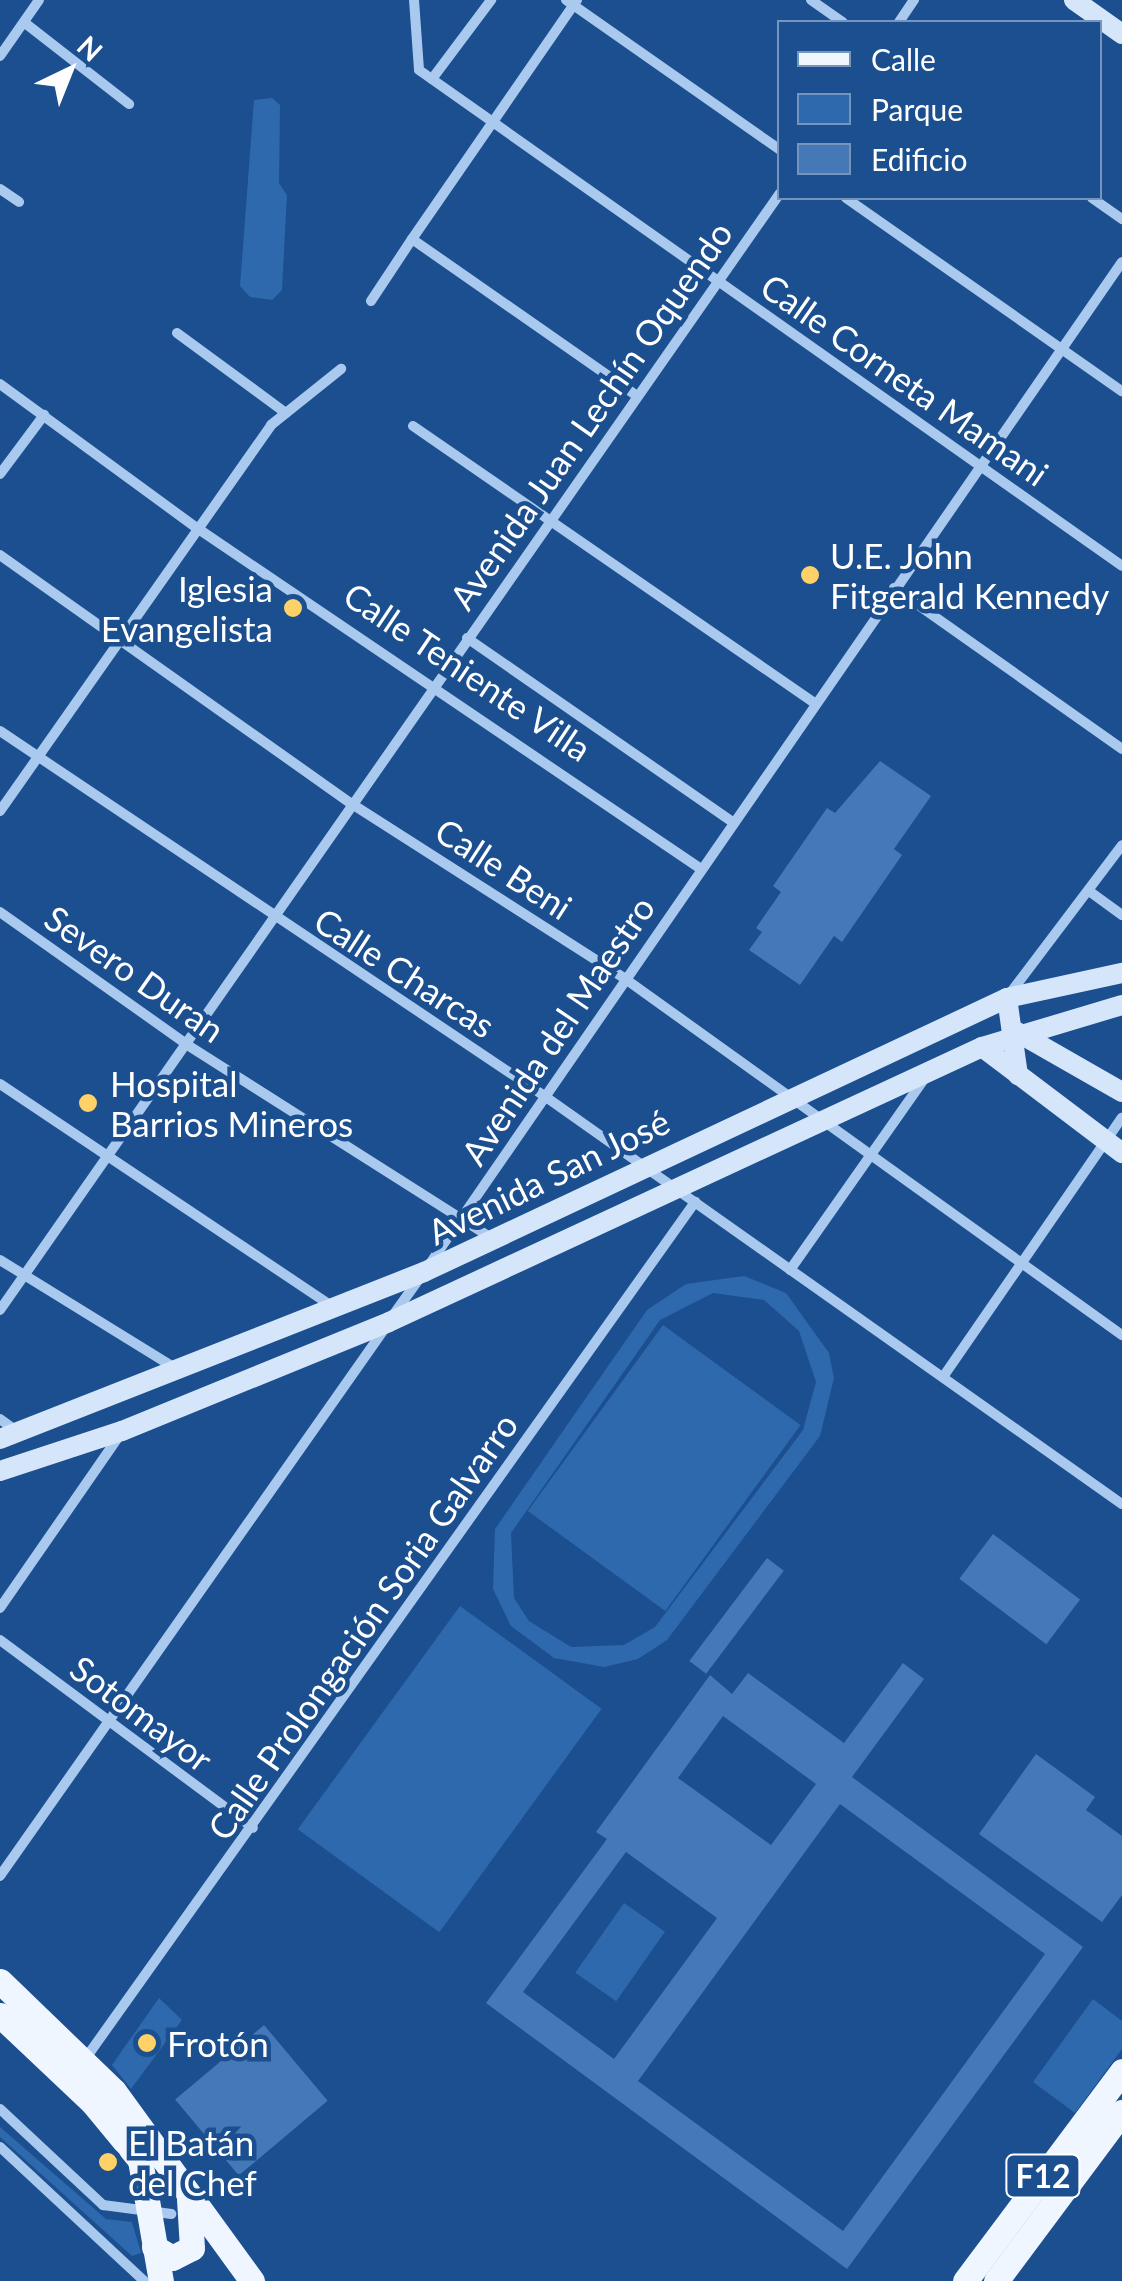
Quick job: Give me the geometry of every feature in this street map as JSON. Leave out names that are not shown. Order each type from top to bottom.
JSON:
[{"type":"main road","points":[[0,1981],[186,2184],[227,2250],[252,2281]]},
{"type":"main road","points":[[0,2015],[77,2069],[140,2160],[165,2244]]},
{"type":"main road","name":"F12","points":[[964,2281],[1118,2092]]},
{"type":"main road","name":"F12","points":[[996,2281],[1118,2092]]},
{"type":"main road","points":[[165,2244],[186,2184]]},
{"type":"main road","points":[[165,2244],[227,2250]]},
{"type":"street","points":[[0,56],[40,0]]},
{"type":"street","points":[[414,0],[415,58],[432,79],[491,0]]},
{"type":"street","points":[[810,0],[840,20]]},
{"type":"street","points":[[1074,0],[1122,34]]},
{"type":"street","points":[[370,301],[572,2],[777,148]]},
{"type":"street","points":[[24,23],[130,104]]},
{"type":"street","name":"Calle Corneta Mamani","points":[[432,79],[1122,566]]},
{"type":"street","points":[[0,189],[19,202]]},
{"type":"street","name":"Avenida Juan Lechín Oquendo","points":[[0,1310],[189,1046],[550,516],[777,197]]},
{"type":"street","points":[[849,200],[1122,391]]},
{"type":"street","points":[[1095,200],[1122,218]]},
{"type":"street","points":[[412,239],[636,395]]},
{"type":"street","name":"Avenida del Maestro","points":[[0,1876],[462,1219],[543,1094],[1122,262]]},
{"type":"street","points":[[177,333],[286,413]]},
{"type":"street","points":[[0,811],[197,528],[286,413],[342,369]]},
{"type":"street","name":"Calle Teniente Villa","points":[[0,384],[197,528],[701,869]]},
{"type":"street","points":[[0,474],[44,415]]},
{"type":"street","points":[[412,426],[550,516],[815,703]]},
{"type":"street","name":"Calle Beni","points":[[0,555],[352,804],[624,978],[1122,1335]]},
{"type":"street","points":[[894,588],[1122,748]]},
{"type":"street","name":"Calle Teniente Villa","points":[[467,638],[734,822]]},
{"type":"street","name":"Calle Charcas","points":[[0,731],[272,919],[543,1094],[1122,1504]]},
{"type":"street","points":[[1018,1074],[1017,1032],[1007,998],[1122,846]]},
{"type":"street","points":[[1089,891],[1122,915]]},
{"type":"street","name":"Severo Duran","points":[[0,912],[189,1046],[492,1238]]},
{"type":"street","name":"Avenida San José","points":[[9,1436],[183,1373],[424,1272],[787,1096],[1007,998],[1122,973]]},
{"type":"street","name":"Avenida San José","points":[[0,1472],[122,1432],[389,1322],[1017,1032],[1122,1005]]},
{"type":"street","points":[[1017,1032],[1122,1092]]},
{"type":"street","points":[[982,1047],[1114,1146]]},
{"type":"street","points":[[790,1270],[930,1070]]},
{"type":"street","points":[[0,1084],[335,1309]]},
{"type":"street","points":[[943,1378],[1022,1260],[1114,1146],[1122,1118]]},
{"type":"street","name":"Calle Prolongación Soria Galvarro","points":[[77,2069],[253,1828],[695,1202]]},
{"type":"street","points":[[0,1260],[183,1373]]},
{"type":"street","points":[[0,1419],[9,1436]]},
{"type":"street","points":[[0,1608],[122,1432]]},
{"type":"street","name":"Sotomayor","points":[[0,1640],[253,1828]]},
{"type":"street","points":[[0,2109],[103,2205],[165,2244]]},
{"type":"street","points":[[0,2148],[165,2244]]},
{"type":"green space","points":[[272,98],[280,105],[279,183],[287,195],[282,290],[272,300],[250,297],[240,286],[254,100]]},
{"type":"green space","points":[[744,1276],[786,1293],[829,1353],[834,1378],[820,1436],[667,1640],[638,1659],[604,1667],[554,1658],[511,1626],[493,1589],[495,1529],[647,1310],[686,1284]],"holes":[[[713,1293],[764,1300],[799,1331],[816,1382],[803,1430],[655,1627],[624,1645],[571,1647],[529,1621],[514,1598],[511,1533],[660,1320]]]},
{"type":"green space","points":[[663,1325],[801,1425],[665,1611],[528,1511]]},
{"type":"green space","points":[[460,1606],[602,1709],[439,1932],[298,1829]]},
{"type":"green space","points":[[624,1903],[665,1932],[616,2001],[575,1973]]},
{"type":"green space","name":"Frotón","points":[[159,1998],[182,2020],[131,2089],[112,2065]]},
{"type":"green space","points":[[1093,1999],[1122,2021],[1122,2049],[1075,2113],[1033,2082]]},
{"type":"green space","points":[[0,2127],[106,2219],[132,2222],[141,2253],[132,2256],[0,2137]]},
{"type":"building","points":[[880,761],[931,796],[894,849],[902,855],[842,942],[834,936],[800,985],[749,950],[762,932],[756,928],[781,892],[773,886],[827,808],[835,813]]},
{"type":"building","points":[[993,1534],[1080,1600],[1046,1644],[959,1579]]},
{"type":"building","points":[[767,1558],[784,1571],[706,1674],[689,1661]]},
{"type":"building","points":[[903,1663],[924,1679],[852,1777],[1083,1947],[847,2269],[486,2003],[607,1839],[596,1832],[710,1675],[732,1694],[748,1673],[844,1743]],"holes":[[[723,1716],[816,1784],[771,1845],[678,1778]],[[840,1804],[1045,1954],[843,2231],[638,2081]],[[626,1852],[717,1918],[614,2059],[523,1992]]]},
{"type":"building","points":[[1036,1754],[1095,1797],[1086,1810],[1122,1836],[1122,1895],[1102,1922],[979,1834]]},
{"type":"building","points":[[264,2025],[328,2101],[239,2175],[175,2100]]},
{"type":"place","name":"U.E. John Fitgerald Kennedy","points":[[810,575]]},
{"type":"place","name":"Iglesia Evangelista","points":[[293,608]]},
{"type":"place","name":"Hospital Barrios Mineros","points":[[88,1103]]},
{"type":"place","name":"Frotón","points":[[147,2043]]},
{"type":"place","name":"El Batán del Chef","points":[[108,2162]]}]
